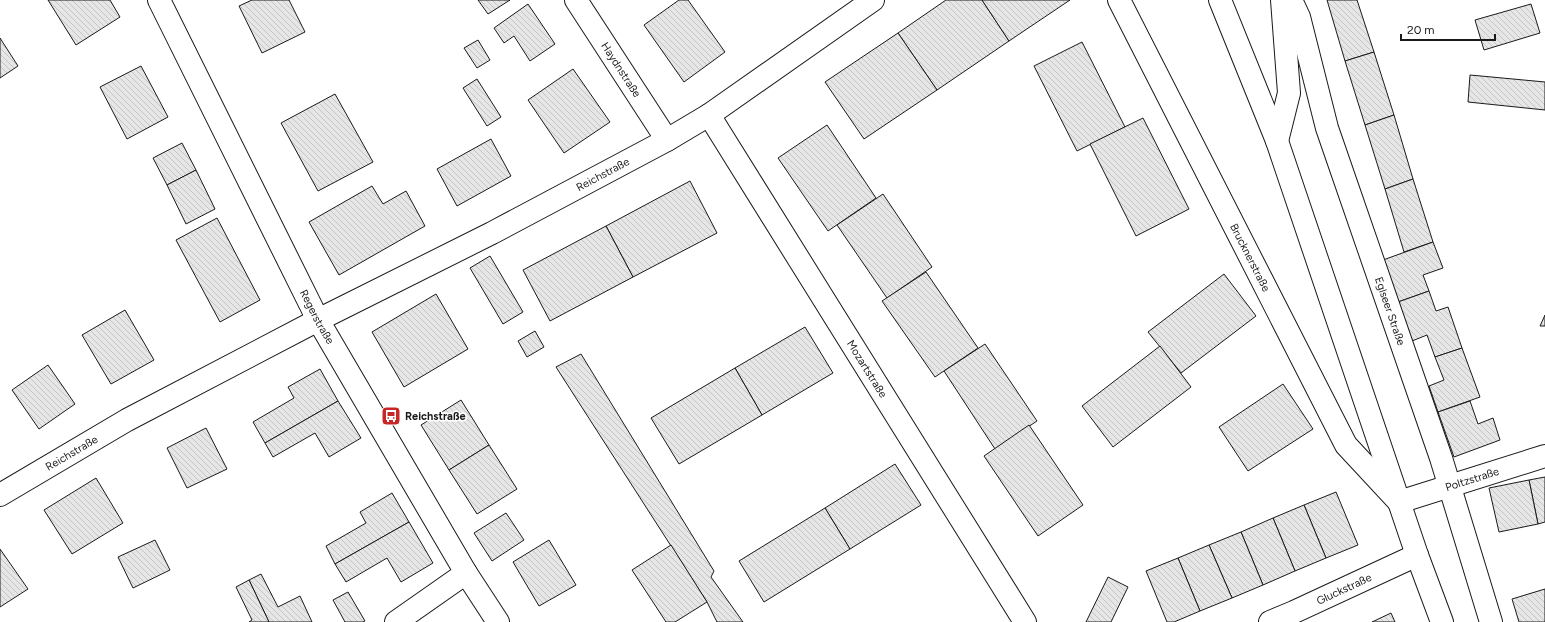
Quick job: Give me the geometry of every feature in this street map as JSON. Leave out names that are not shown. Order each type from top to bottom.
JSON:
[{"type":"street","name":"Regerstraße","points":[[159,0],[318,320],[466,573],[498,622]]},
{"type":"street","name":"Haydnstraße","points":[[576,0],[667,140]]},
{"type":"street","name":"Reichstraße","points":[[0,495],[127,420],[318,320],[492,233],[667,140],[709,115],[873,0]]},
{"type":"street","name":"Brucknerstraße","points":[[1119,0],[1346,445],[1399,502]]},
{"type":"street","points":[[1220,0],[1277,141],[1417,555],[1442,622]]},
{"type":"street","points":[[1277,141],[1289,93],[1282,0]]},
{"type":"street","name":"Eglseer Straße","points":[[1290,0],[1299,17],[1327,128],[1441,458],[1491,622]]},
{"type":"street","name":"Mozartstraße","points":[[709,115],[1026,622]]},
{"type":"street","name":"Poltzstraße","points":[[1399,502],[1545,456]]},
{"type":"street","name":"Gluckstraße","points":[[1270,622],[1417,555]]},
{"type":"street","points":[[396,622],[466,573]]},
{"type":"building","points":[[48,0],[110,0],[120,17],[76,45]]},
{"type":"building","points":[[252,0],[289,0],[305,32],[262,53],[239,6]]},
{"type":"building","points":[[478,0],[510,0],[488,14]]},
{"type":"building","points":[[679,0],[688,0],[725,52],[684,82],[644,25]]},
{"type":"building","points":[[946,0],[982,0],[1009,41],[937,90],[898,33]]},
{"type":"building","points":[[982,0],[1070,0],[1009,41]]},
{"type":"building","points":[[1327,0],[1357,0],[1374,52],[1345,61]]},
{"type":"building","points":[[528,4],[555,44],[530,61],[514,36],[504,43],[494,28]]},
{"type":"building","points":[[1531,4],[1540,33],[1484,50],[1475,20]]},
{"type":"building","points":[[898,33],[937,90],[864,139],[825,82]]},
{"type":"building","points":[[0,38],[18,66],[0,78]]},
{"type":"building","points":[[478,40],[490,60],[477,68],[464,48]]},
{"type":"building","points":[[1082,42],[1125,127],[1077,151],[1034,66]]},
{"type":"building","points":[[1374,52],[1394,115],[1365,125],[1345,61]]},
{"type":"building","points":[[141,66],[168,117],[127,139],[100,87]]},
{"type":"building","points":[[573,69],[610,122],[564,153],[528,100]]},
{"type":"building","points":[[1470,75],[1545,82],[1545,110],[1468,102]]},
{"type":"building","points":[[477,79],[501,117],[487,126],[463,88]]},
{"type":"building","points":[[335,94],[373,162],[318,191],[281,123]]},
{"type":"building","points":[[1394,115],[1413,179],[1385,189],[1365,125]]},
{"type":"building","points":[[1143,118],[1189,209],[1136,236],[1090,144]]},
{"type":"building","points":[[827,125],[876,198],[828,231],[778,158]]},
{"type":"building","points":[[491,139],[511,176],[457,206],[437,169]]},
{"type":"building","points":[[182,143],[196,170],[167,185],[153,158]]},
{"type":"building","points":[[196,170],[215,209],[186,224],[167,185]]},
{"type":"building","points":[[1413,179],[1433,242],[1404,252],[1385,189]]},
{"type":"building","points":[[690,181],[717,233],[633,277],[606,226]]},
{"type":"building","points":[[372,186],[383,204],[406,191],[425,226],[339,275],[309,222]]},
{"type":"building","points":[[883,194],[932,267],[887,298],[837,225]]},
{"type":"building","points":[[217,218],[260,300],[220,322],[176,240]]},
{"type":"building","points":[[606,226],[633,277],[550,321],[523,270]]},
{"type":"building","points":[[1433,242],[1443,268],[1423,275],[1429,291],[1398,302],[1383,260]]},
{"type":"building","points":[[490,256],[523,312],[503,324],[470,268]]},
{"type":"building","points":[[926,272],[978,348],[935,377],[882,301]]},
{"type":"building","points":[[1224,274],[1256,316],[1181,373],[1148,332]]},
{"type":"building","points":[[1429,291],[1436,311],[1448,307],[1462,348],[1435,357],[1427,335],[1412,341],[1398,302]]},
{"type":"building","points":[[436,294],[468,349],[404,387],[372,332]]},
{"type":"building","points":[[125,310],[154,360],[111,384],[82,335]]},
{"type":"building","points":[[1545,315],[1545,326],[1540,326]]},
{"type":"building","points":[[805,327],[833,373],[762,415],[735,368]]},
{"type":"building","points":[[535,331],[544,347],[527,357],[518,341]]},
{"type":"building","points":[[985,344],[1037,421],[995,449],[944,371]]},
{"type":"building","points":[[1160,346],[1191,387],[1113,447],[1082,406]]},
{"type":"building","points":[[1462,348],[1480,397],[1438,412],[1429,386],[1444,380],[1435,357]]},
{"type":"building","points":[[581,354],[714,571],[711,577],[743,622],[717,622],[707,602],[556,367]]},
{"type":"building","points":[[48,365],[75,404],[39,429],[12,390]]},
{"type":"building","points":[[735,368],[762,415],[679,464],[651,418]]},
{"type":"building","points":[[320,369],[338,401],[265,443],[253,422],[294,398],[288,387]]},
{"type":"building","points":[[1283,384],[1313,429],[1248,471],[1219,427]]},
{"type":"building","points":[[461,400],[489,445],[449,470],[421,425]]},
{"type":"building","points":[[338,401],[361,438],[329,457],[315,433],[273,457],[265,443]]},
{"type":"building","points":[[1470,401],[1478,424],[1493,418],[1500,440],[1454,457],[1438,412]]},
{"type":"building","points":[[1029,425],[1083,505],[1038,536],[984,456]]},
{"type":"building","points":[[206,428],[227,469],[187,488],[167,448]]},
{"type":"building","points":[[489,445],[517,489],[477,514],[449,470]]},
{"type":"building","points":[[895,464],[921,505],[850,549],[825,508]]},
{"type":"building","points":[[1545,477],[1545,522],[1538,524],[1529,480]]},
{"type":"building","points":[[96,478],[123,523],[72,554],[44,510]]},
{"type":"building","points":[[1529,480],[1538,524],[1499,532],[1489,488]]},
{"type":"building","points":[[1336,492],[1358,545],[1326,558],[1304,505]]},
{"type":"building","points":[[392,493],[409,522],[335,564],[326,546],[366,523],[360,512]]},
{"type":"building","points":[[1304,505],[1326,558],[1295,571],[1273,518]]},
{"type":"building","points":[[825,508],[850,549],[764,602],[739,561]]},
{"type":"building","points":[[506,513],[524,540],[492,561],[474,533]]},
{"type":"building","points":[[1273,518],[1295,571],[1263,585],[1241,532]]},
{"type":"building","points":[[409,522],[433,563],[401,582],[387,558],[346,582],[335,564]]},
{"type":"building","points":[[1241,532],[1263,585],[1232,598],[1209,545]]},
{"type":"building","points":[[155,540],[170,570],[133,588],[118,557]]},
{"type":"building","points":[[549,540],[576,585],[539,606],[513,562]]},
{"type":"building","points":[[671,545],[707,602],[675,622],[666,622],[632,570]]},
{"type":"building","points":[[1209,545],[1232,598],[1200,611],[1178,558]]},
{"type":"building","points":[[0,549],[28,589],[0,607]]},
{"type":"building","points":[[1178,558],[1200,611],[1174,622],[1167,622],[1146,571]]},
{"type":"building","points":[[261,574],[278,607],[300,596],[312,622],[269,622],[249,580]]},
{"type":"building","points":[[1108,577],[1128,587],[1111,622],[1086,622]]},
{"type":"building","points":[[249,580],[269,622],[249,622],[252,620],[236,587]]},
{"type":"building","points":[[1545,589],[1545,622],[1519,622],[1512,599]]},
{"type":"building","points":[[348,592],[365,621],[345,622],[333,600]]},
{"type":"building","points":[[1391,613],[1395,622],[1372,622]]},
{"type":"place","name":"Reichstraße","points":[[391,416]]}]
